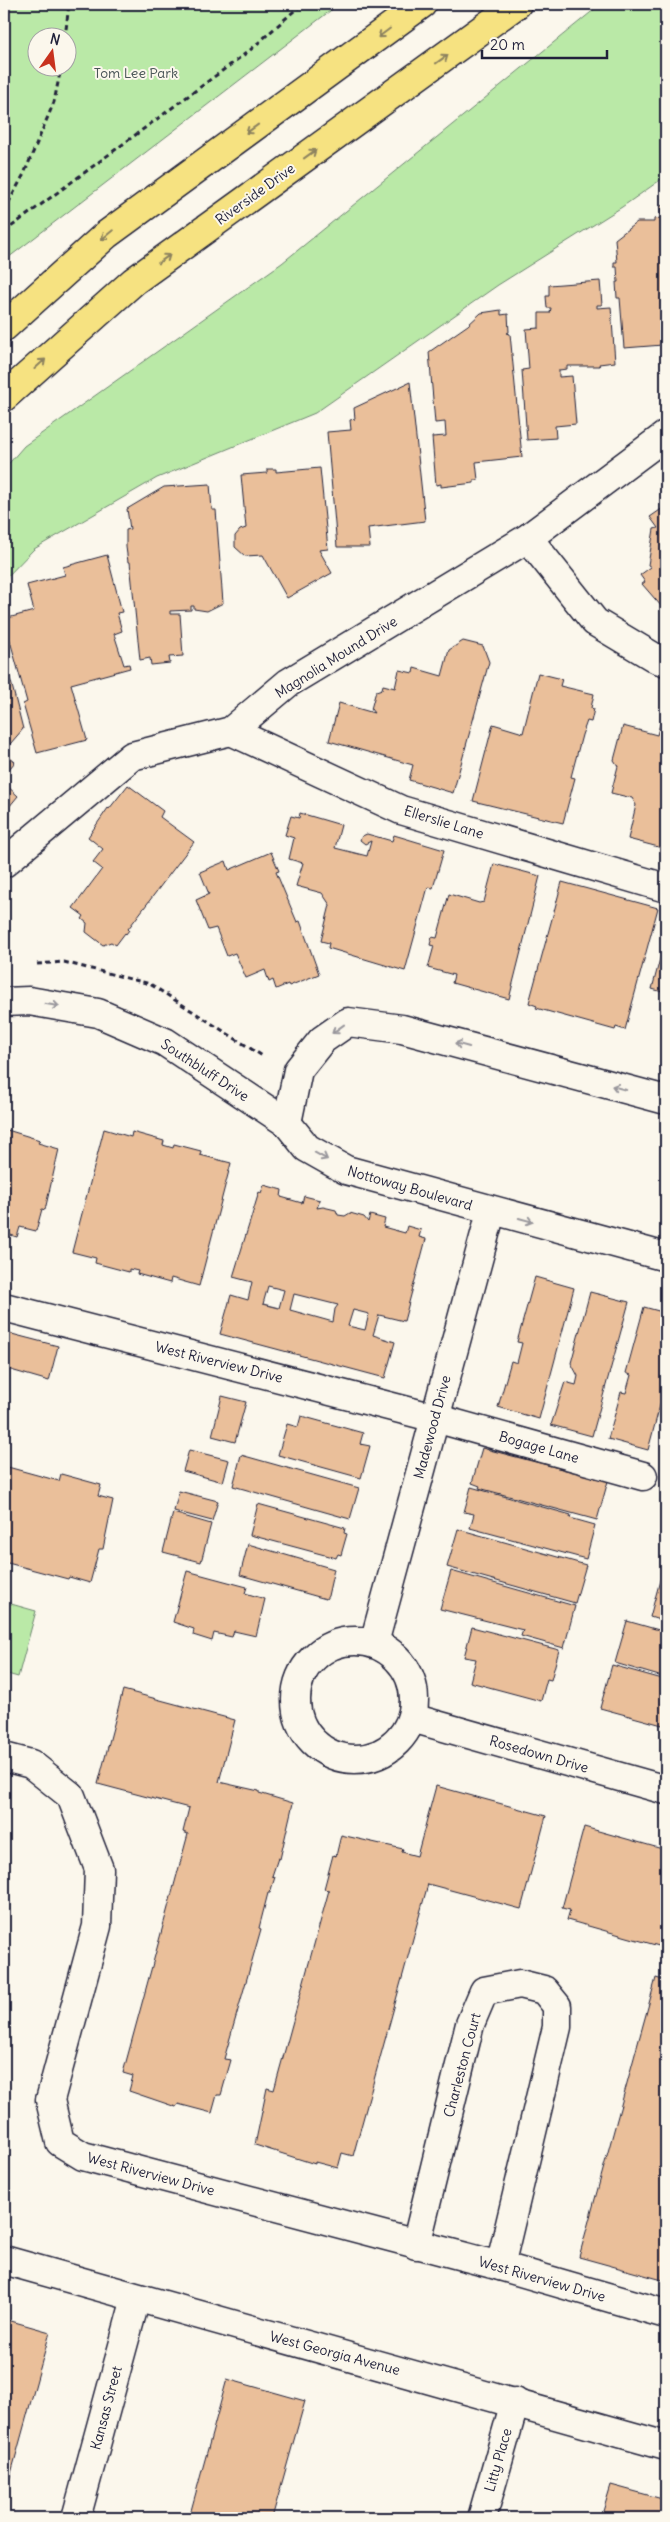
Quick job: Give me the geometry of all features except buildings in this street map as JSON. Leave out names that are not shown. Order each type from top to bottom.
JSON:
[{"type":"main road","points":[[4,327],[106,235],[422,4]]},
{"type":"main road","name":"Riverside Drive","points":[[4,396],[134,281],[517,4]]},
{"type":"street","name":"Magnolia Mound Drive","points":[[4,863],[132,756],[231,731],[288,683],[528,538],[666,435]]},
{"type":"street","points":[[528,538],[595,622],[657,659],[666,662]]},
{"type":"street","name":"Ellerslie Lane","points":[[231,731],[401,810],[666,888]]},
{"type":"street","name":"Southbluff Drive","points":[[4,1002],[29,1001],[106,1016],[166,1042],[287,1123]]},
{"type":"street","points":[[287,1123],[298,1070],[322,1040],[348,1022],[402,1029],[666,1100]]},
{"type":"street","name":"Nottoway Boulevard","points":[[287,1123],[307,1148],[346,1170],[491,1212],[666,1257]]},
{"type":"street","name":"Madewood Drive","points":[[374,1643],[491,1212]]},
{"type":"street","name":"West Riverview Drive","points":[[4,1307],[435,1418]]},
{"type":"street","name":"Bogage Lane","points":[[435,1418],[643,1476]]},
{"type":"street","points":[[354,1640],[374,1643],[388,1650],[399,1660],[408,1673],[413,1687],[415,1703],[412,1718],[403,1735],[388,1750],[370,1758],[350,1759],[330,1754],[314,1743],[302,1727],[296,1708],[296,1688],[304,1669],[317,1654],[334,1644],[354,1640]]},
{"type":"street","name":"Rosedown Drive","points":[[412,1718],[666,1790]]},
{"type":"street","name":"West Riverview Drive","points":[[4,1757],[31,1764],[71,1796],[99,1868],[97,1926],[50,2100],[60,2142],[83,2156],[500,2266],[666,2314]]},
{"type":"street","name":"Charleston Court","points":[[416,2245],[470,2024],[484,1991],[520,1984],[544,1990],[557,2006],[557,2027],[500,2266]]},
{"type":"street","name":"West Georgia Avenue","points":[[4,2260],[516,2402],[666,2446]]},
{"type":"street","name":"Kansas Street","points":[[76,2518],[136,2298]]},
{"type":"street","name":"Litty Place","points":[[482,2518],[516,2402]]},
{"type":"path","points":[[66,28],[69,4]]},
{"type":"path","points":[[4,232],[249,51],[302,4]]},
{"type":"path","points":[[4,212],[24,174],[54,102],[58,78]]},
{"type":"green space","name":"Tom Lee Park","points":[[4,4],[339,4],[4,261]]},
{"type":"green space","points":[[601,4],[666,4],[666,176],[622,207],[498,285],[315,413],[157,478],[34,549],[4,580],[4,469],[24,446],[282,263]]},
{"type":"green space","points":[[4,1602],[36,1611],[18,1677],[4,1673]]}]
